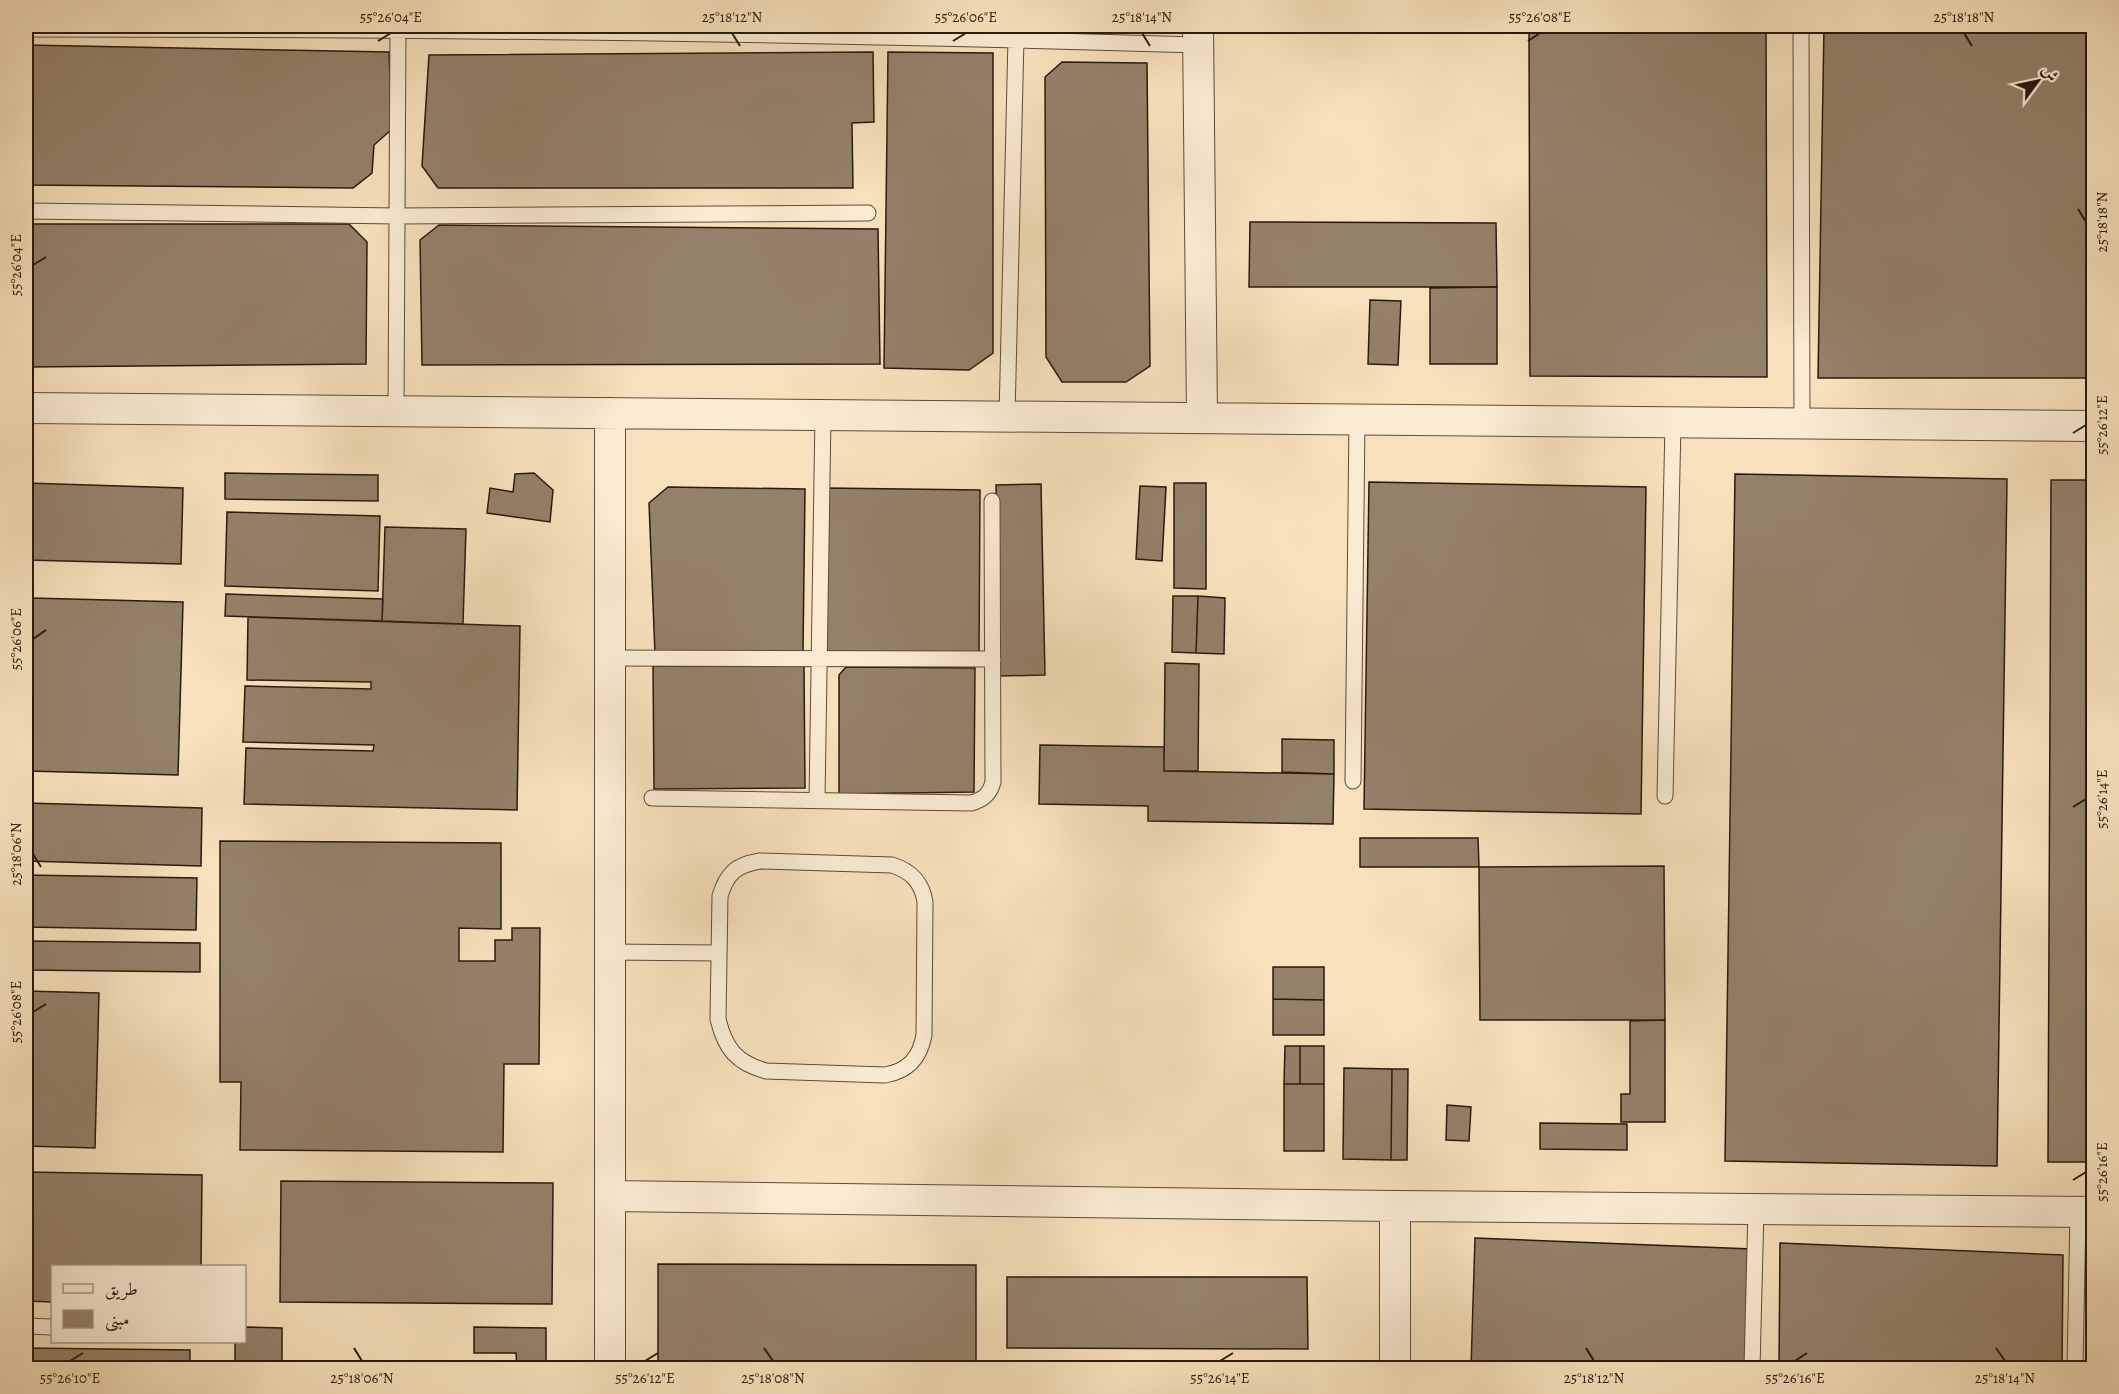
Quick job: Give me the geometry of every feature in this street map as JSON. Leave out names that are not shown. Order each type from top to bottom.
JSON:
[{"type":"street","points":[[1198,35],[1202,418]]},
{"type":"street","points":[[26,408],[2094,426]]},
{"type":"street","points":[[610,413],[610,1368]]},
{"type":"street","points":[[610,1196],[2086,1212]]},
{"type":"street","points":[[1395,1206],[1395,1368]]},
{"type":"lane","points":[[1801,26],[1802,423]]},
{"type":"lane","points":[[396,411],[398,27]]},
{"type":"lane","points":[[26,29],[398,27],[905,31],[1016,39],[1198,35]]},
{"type":"lane","points":[[1007,417],[1016,39]]},
{"type":"lane","points":[[26,211],[397,216],[868,213]]},
{"type":"lane","points":[[818,800],[823,415]]},
{"type":"lane","points":[[1353,782],[1357,420]]},
{"type":"lane","points":[[1665,796],[1673,423]]},
{"type":"lane","points":[[652,798],[970,803],[986,796],[993,782],[992,501]]},
{"type":"lane","points":[[610,658],[993,659]]},
{"type":"lane","points":[[760,861],[892,865],[903,868],[918,882],[924,891],[926,902],[922,1047],[908,1067],[897,1073],[885,1075],[766,1071],[752,1067],[739,1059],[728,1047],[721,1034],[718,1019],[718,953],[720,896],[724,882],[733,871],[745,864],[760,861]]},
{"type":"lane","points":[[610,952],[718,953]]},
{"type":"lane","points":[[1752,1368],[1756,1209]]},
{"type":"lane","points":[[2075,1368],[2086,1212]]},
{"type":"lane","points":[[26,1326],[51,1327]]},
{"type":"building","points":[[1529,26],[1766,26],[1767,377],[1530,376]]},
{"type":"building","points":[[1824,26],[2094,26],[2094,378],[1818,378]]},
{"type":"building","points":[[26,45],[389,52],[392,129],[374,145],[372,173],[353,188],[26,185]]},
{"type":"building","points":[[873,52],[874,122],[852,123],[853,188],[438,188],[422,166],[429,55]]},
{"type":"building","points":[[888,52],[993,53],[993,353],[969,370],[884,368]]},
{"type":"building","points":[[1062,62],[1147,63],[1150,366],[1126,382],[1062,382],[1046,357],[1045,77]]},
{"type":"building","points":[[1250,222],[1496,223],[1497,287],[1249,287]]},
{"type":"building","points":[[26,224],[349,224],[367,242],[366,364],[26,367]]},
{"type":"building","points":[[439,225],[878,229],[880,364],[422,365],[420,240]]},
{"type":"building","points":[[1497,287],[1497,364],[1430,364],[1430,288]]},
{"type":"building","points":[[1370,300],[1401,301],[1398,365],[1368,364]]},
{"type":"building","points":[[225,473],[378,475],[378,501],[225,499]]},
{"type":"building","points":[[534,473],[553,490],[550,522],[487,513],[490,488],[513,492],[515,474]]},
{"type":"building","points":[[1735,474],[2007,479],[1997,1166],[1725,1161]]},
{"type":"building","points":[[2051,480],[2094,480],[2094,1162],[2048,1162]]},
{"type":"building","points":[[1369,482],[1646,487],[1641,814],[1364,809]]},
{"type":"building","points":[[26,483],[183,488],[181,564],[26,560]]},
{"type":"building","points":[[1174,483],[1206,483],[1206,589],[1174,588]]},
{"type":"building","points":[[1041,484],[1045,675],[1000,676],[996,485]]},
{"type":"building","points":[[1140,486],[1166,487],[1162,561],[1136,559]]},
{"type":"building","points":[[668,487],[805,489],[803,652],[655,654],[649,503]]},
{"type":"building","points":[[827,488],[980,490],[979,656],[825,654]]},
{"type":"building","points":[[227,512],[380,516],[378,591],[225,586]]},
{"type":"building","points":[[385,527],[466,529],[463,624],[382,621]]},
{"type":"building","points":[[226,594],[383,599],[382,621],[225,616]]},
{"type":"building","points":[[1173,596],[1198,596],[1196,653],[1172,652]]},
{"type":"building","points":[[1198,596],[1225,598],[1224,654],[1196,653]]},
{"type":"building","points":[[32,598],[183,602],[178,775],[28,771]]},
{"type":"building","points":[[248,617],[520,626],[517,810],[244,804],[246,748],[373,751],[374,745],[243,742],[245,686],[371,689],[371,682],[247,680]]},
{"type":"building","points":[[1165,663],[1199,664],[1198,771],[1164,771]]},
{"type":"building","points":[[653,666],[804,666],[805,788],[654,789]]},
{"type":"building","points":[[846,667],[975,668],[974,792],[839,794],[839,675]]},
{"type":"building","points":[[1282,739],[1334,740],[1334,774],[1282,772]]},
{"type":"building","points":[[1040,745],[1164,747],[1164,771],[1334,774],[1333,824],[1148,821],[1148,806],[1039,804]]},
{"type":"building","points":[[26,803],[202,808],[201,866],[26,861]]},
{"type":"building","points":[[1360,838],[1478,838],[1479,867],[1360,867]]},
{"type":"building","points":[[220,841],[501,843],[501,929],[459,928],[459,961],[495,961],[495,940],[512,940],[512,928],[540,928],[539,1064],[504,1064],[503,1152],[240,1150],[241,1082],[220,1082]]},
{"type":"building","points":[[1664,866],[1665,1020],[1480,1020],[1479,867]]},
{"type":"building","points":[[26,875],[197,878],[196,930],[26,927]]},
{"type":"building","points":[[26,941],[200,943],[200,972],[26,970]]},
{"type":"building","points":[[1273,967],[1324,967],[1324,1000],[1273,999]]},
{"type":"building","points":[[26,991],[99,993],[95,1148],[26,1146]]},
{"type":"building","points":[[1273,999],[1324,1000],[1324,1035],[1273,1035]]},
{"type":"building","points":[[1665,1020],[1665,1122],[1621,1122],[1621,1094],[1630,1094],[1630,1021]]},
{"type":"building","points":[[1285,1046],[1300,1046],[1300,1084],[1284,1084]]},
{"type":"building","points":[[1300,1046],[1324,1046],[1324,1084],[1300,1084]]},
{"type":"building","points":[[1344,1068],[1392,1069],[1391,1160],[1343,1159]]},
{"type":"building","points":[[1392,1069],[1408,1069],[1407,1160],[1391,1160]]},
{"type":"building","points":[[1284,1084],[1324,1084],[1324,1151],[1284,1151]]},
{"type":"building","points":[[1447,1105],[1471,1107],[1469,1141],[1446,1140]]},
{"type":"building","points":[[1540,1123],[1627,1124],[1627,1150],[1540,1149]]},
{"type":"building","points":[[26,1172],[202,1175],[201,1265],[51,1265],[51,1302],[26,1301]]},
{"type":"building","points":[[281,1181],[553,1183],[552,1304],[280,1302]]},
{"type":"building","points":[[1475,1238],[1752,1249],[1747,1368],[1471,1368]]},
{"type":"building","points":[[1780,1243],[2063,1255],[2062,1368],[1779,1368]]},
{"type":"building","points":[[658,1264],[976,1265],[976,1368],[658,1368]]},
{"type":"building","points":[[1007,1277],[1307,1277],[1308,1349],[1007,1348]]},
{"type":"building","points":[[246,1327],[282,1328],[282,1368],[235,1368],[235,1343],[246,1343]]},
{"type":"building","points":[[474,1327],[546,1328],[546,1368],[517,1368],[516,1353],[474,1353]]},
{"type":"building","points":[[26,1348],[190,1350],[190,1368],[26,1368]]}]
